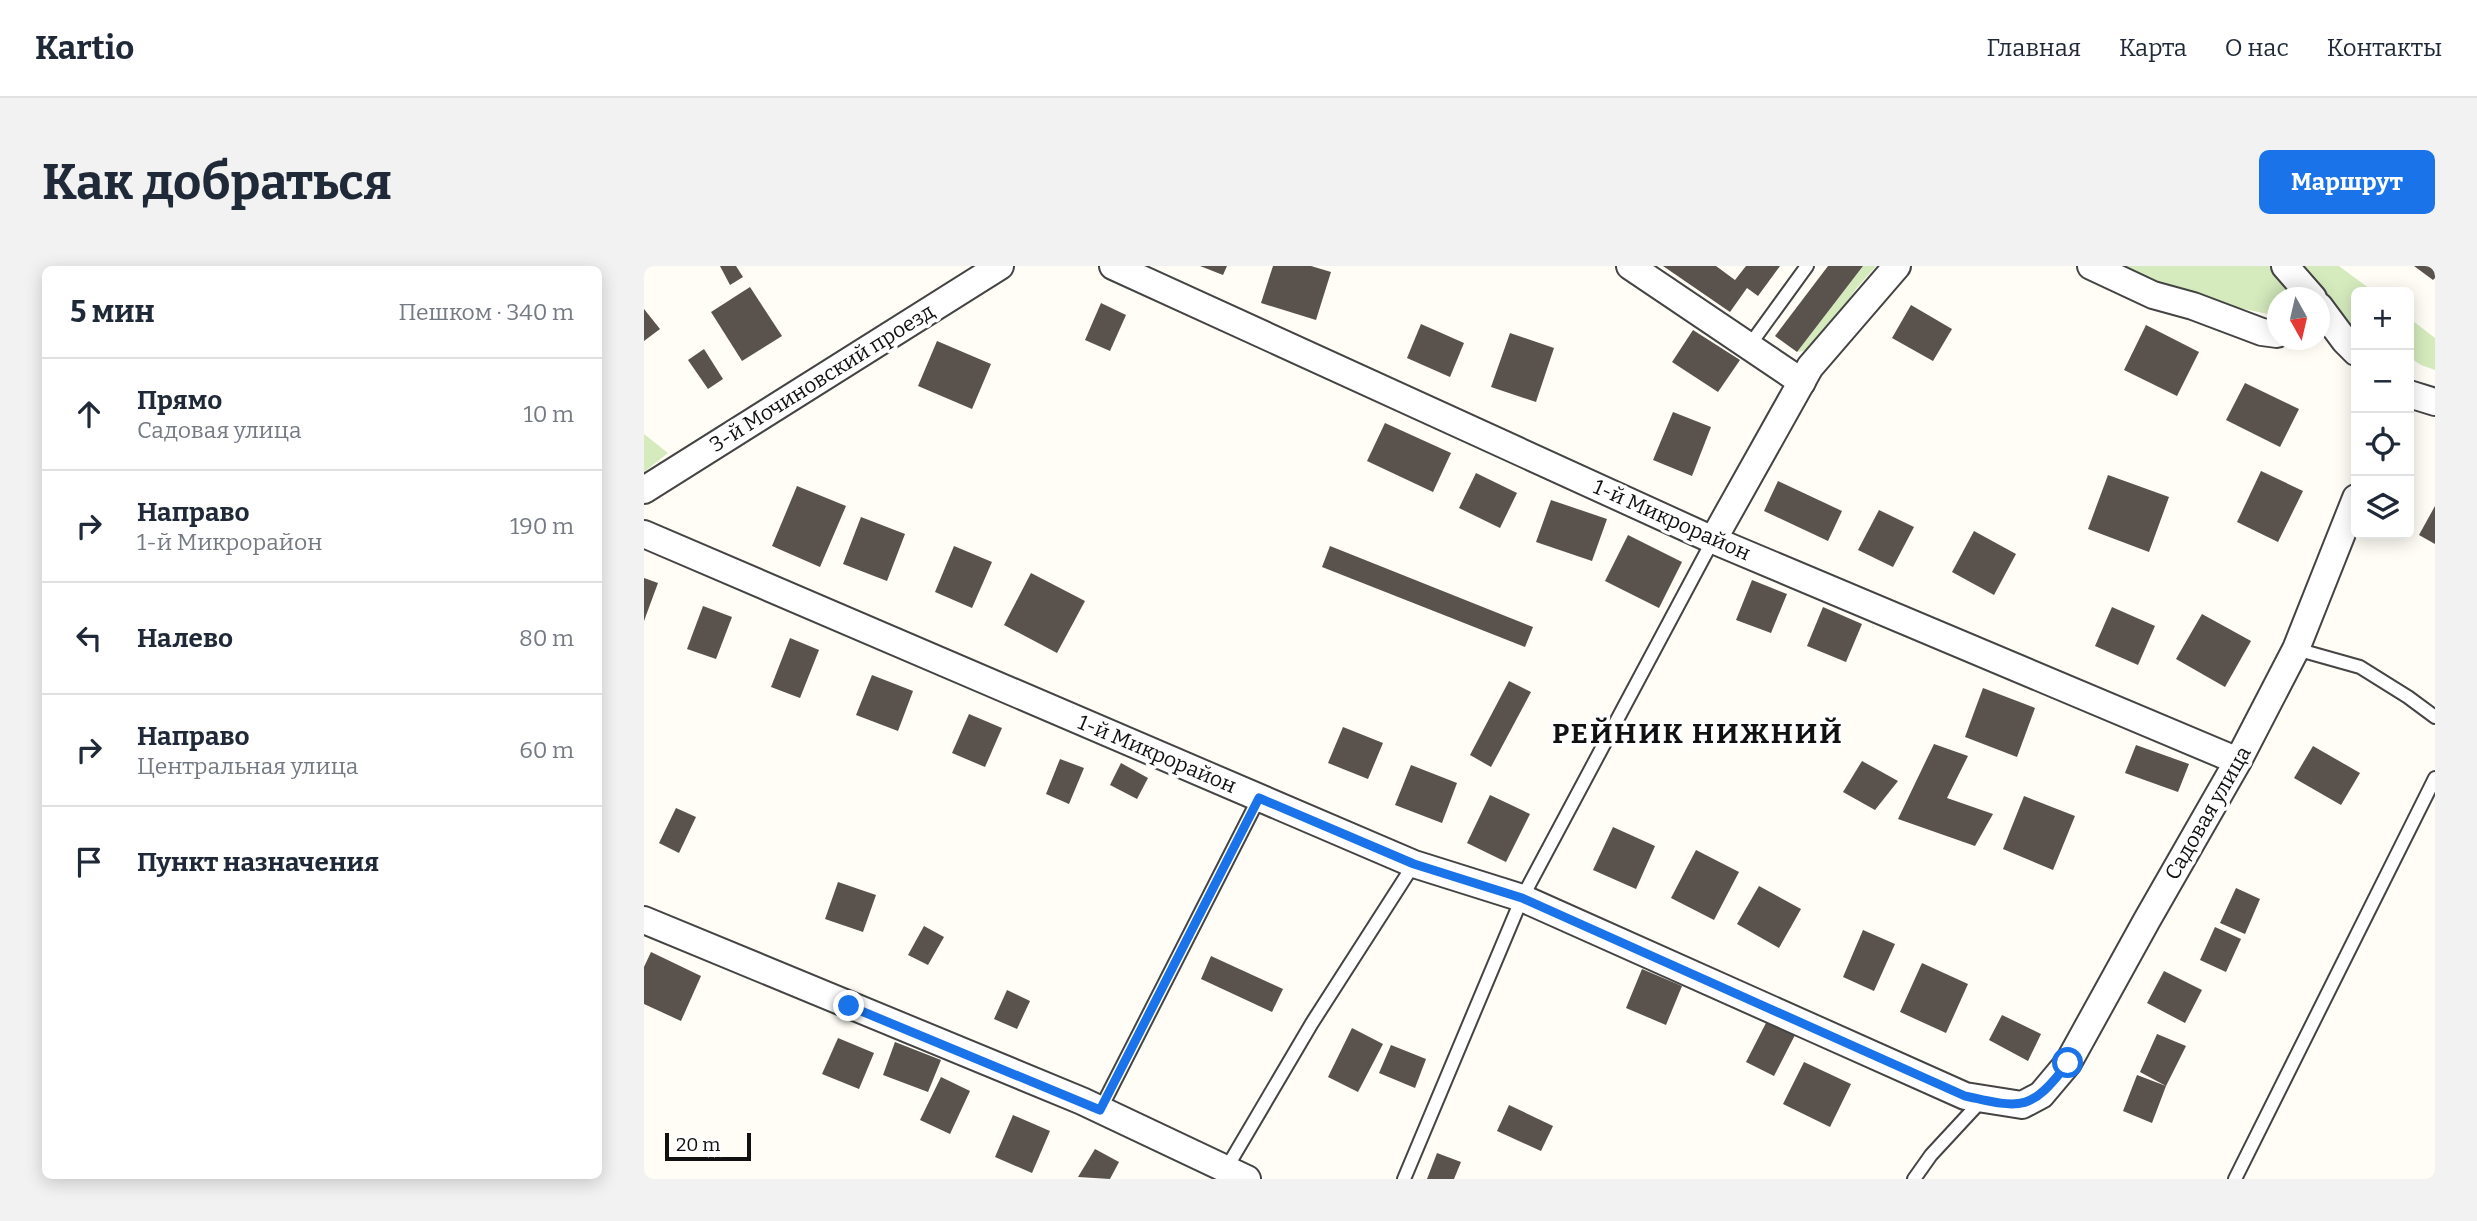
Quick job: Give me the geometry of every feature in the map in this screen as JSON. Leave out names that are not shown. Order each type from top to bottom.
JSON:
[{"type":"street","name":"3-й Мочиновский проезд","points":[[644,489],[1000,266]]},
{"type":"street","name":"1-й Микрорайон","points":[[1112,266],[1713,540],[2238,761]]},
{"type":"street","points":[[1630,266],[1802,383]]},
{"type":"street","points":[[1713,540],[1810,368],[1897,266]]},
{"type":"street","points":[[2091,266],[2153,295],[2193,306],[2267,333]]},
{"type":"street","points":[[2285,266],[2304,287]]},
{"type":"street","points":[[2330,326],[2340,344]]},
{"type":"street","points":[[2414,396],[2435,402]]},
{"type":"street","name":"Садовая улица","points":[[2022,1105],[2050,1087],[2068,1063],[2238,761],[2296,649],[2351,511]]},
{"type":"street","name":"1-й Микрорайон","points":[[644,534],[1414,864],[1522,898],[1965,1096],[2022,1105]]},
{"type":"street","points":[[644,920],[1100,1110],[1237,1174]]},
{"type":"lane","points":[[1749,346],[1807,266]]},
{"type":"lane","points":[[1404,1179],[1522,898],[1713,540]]},
{"type":"lane","points":[[2296,649],[2360,667],[2408,696],[2435,717]]},
{"type":"lane","points":[[2235,1179],[2435,778]]},
{"type":"lane","points":[[1100,1110],[1259,798]]},
{"type":"lane","points":[[1237,1174],[1312,1023],[1414,864]]},
{"type":"lane","points":[[1914,1179],[1931,1155],[1983,1100]]},
{"type":"green space","points":[[1863,266],[1876,266],[1856,289],[1814,349],[1797,352]]},
{"type":"green space","points":[[2111,266],[2339,266],[2367,287],[2351,287],[2351,325],[2330,323],[2330,287],[2267,287],[2267,314],[2198,299]]},
{"type":"green space","points":[[2414,322],[2435,338],[2435,370],[2414,360]]},
{"type":"green space","points":[[644,434],[668,453],[644,472]]},
{"type":"building","points":[[720,266],[736,266],[743,277],[730,285]]},
{"type":"building","points":[[1200,266],[1227,266],[1223,275]]},
{"type":"building","points":[[1273,266],[1311,266],[1331,272],[1316,320],[1261,303]]},
{"type":"building","points":[[1663,266],[1716,266],[1735,280],[1746,266],[1780,266],[1758,296],[1747,288],[1730,312]]},
{"type":"building","points":[[1828,266],[1863,266],[1797,352],[1775,336]]},
{"type":"building","points":[[2414,266],[2435,266],[2435,278],[2433,280]]},
{"type":"building","points":[[750,287],[782,336],[742,361],[711,312]]},
{"type":"building","points":[[1101,303],[1126,315],[1110,351],[1085,340]]},
{"type":"building","points":[[1911,305],[1952,329],[1933,361],[1892,338]]},
{"type":"building","points":[[644,309],[660,329],[644,341]]},
{"type":"building","points":[[1421,324],[1464,343],[1450,377],[1407,358]]},
{"type":"building","points":[[2146,325],[2199,352],[2177,396],[2124,370]]},
{"type":"building","points":[[1693,330],[1740,360],[1718,392],[1672,362]]},
{"type":"building","points":[[1510,333],[1554,348],[1536,402],[1491,387]]},
{"type":"building","points":[[937,341],[991,364],[972,409],[918,386]]},
{"type":"building","points":[[704,349],[723,379],[708,389],[688,360]]},
{"type":"building","points":[[2245,383],[2299,409],[2280,447],[2226,420]]},
{"type":"building","points":[[1673,412],[1711,427],[1692,476],[1653,460]]},
{"type":"building","points":[[1385,423],[1451,453],[1433,492],[1367,461]]},
{"type":"building","points":[[2261,471],[2303,491],[2278,542],[2237,522]]},
{"type":"building","points":[[1476,473],[1517,493],[1500,528],[1459,508]]},
{"type":"building","points":[[2108,475],[2169,497],[2149,552],[2088,529]]},
{"type":"building","points":[[1778,481],[1842,511],[1828,541],[1764,511]]},
{"type":"building","points":[[797,486],[846,506],[820,567],[772,546]]},
{"type":"building","points":[[1551,500],[1607,519],[1592,561],[1536,542]]},
{"type":"building","points":[[2435,506],[2435,544],[2419,535]]},
{"type":"building","points":[[1879,510],[1914,527],[1893,567],[1858,550]]},
{"type":"building","points":[[861,517],[905,534],[887,581],[843,564]]},
{"type":"building","points":[[1974,531],[2016,554],[1994,595],[1952,572]]},
{"type":"building","points":[[1628,535],[1682,562],[1659,608],[1605,581]]},
{"type":"building","points":[[954,546],[992,562],[972,608],[935,592]]},
{"type":"building","points":[[1330,546],[1533,627],[1525,647],[1322,567]]},
{"type":"building","points":[[1031,573],[1085,601],[1057,653],[1004,625]]},
{"type":"building","points":[[644,578],[658,583],[644,621]]},
{"type":"building","points":[[1752,580],[1787,594],[1771,633],[1736,620]]},
{"type":"building","points":[[703,606],[732,617],[716,659],[687,649]]},
{"type":"building","points":[[1823,607],[1862,624],[1846,662],[1807,646]]},
{"type":"building","points":[[2112,607],[2155,626],[2138,665],[2095,646]]},
{"type":"building","points":[[2202,614],[2251,641],[2225,687],[2176,659]]},
{"type":"building","points":[[790,638],[819,650],[800,698],[771,687]]},
{"type":"building","points":[[872,675],[913,691],[898,731],[856,715]]},
{"type":"building","points":[[1509,681],[1531,692],[1491,767],[1470,755]]},
{"type":"building","points":[[1983,688],[2035,708],[2017,757],[1965,737]]},
{"type":"building","points":[[969,714],[1002,728],[985,767],[952,753]]},
{"type":"building","points":[[1343,727],[1383,743],[1368,779],[1328,763]]},
{"type":"building","points":[[1934,744],[1968,756],[1947,798],[1993,814],[1975,846],[1898,819]]},
{"type":"building","points":[[2136,745],[2189,764],[2178,792],[2125,773]]},
{"type":"building","points":[[2313,746],[2360,773],[2341,805],[2294,778]]},
{"type":"building","points":[[1060,759],[1084,768],[1069,804],[1046,794]]},
{"type":"building","points":[[1862,761],[1898,781],[1875,810],[1843,792]]},
{"type":"building","points":[[1121,763],[1148,778],[1137,799],[1110,785]]},
{"type":"building","points":[[1411,765],[1457,783],[1442,823],[1395,805]]},
{"type":"building","points":[[1490,795],[1530,814],[1506,862],[1467,843]]},
{"type":"building","points":[[2024,796],[2075,816],[2053,870],[2003,849]]},
{"type":"building","points":[[676,808],[696,817],[679,853],[659,843]]},
{"type":"building","points":[[1613,827],[1655,846],[1636,889],[1593,870]]},
{"type":"building","points":[[1696,850],[1739,872],[1714,920],[1671,898]]},
{"type":"building","points":[[838,882],[876,895],[863,932],[825,919]]},
{"type":"building","points":[[1759,886],[1801,909],[1779,948],[1737,924]]},
{"type":"building","points":[[2236,888],[2260,899],[2245,934],[2220,923]]},
{"type":"building","points":[[924,926],[944,937],[928,965],[908,955]]},
{"type":"building","points":[[2215,927],[2241,939],[2226,972],[2200,960]]},
{"type":"building","points":[[1863,930],[1895,944],[1874,991],[1843,977]]},
{"type":"building","points":[[651,952],[701,976],[681,1021],[644,1004],[644,967]]},
{"type":"building","points":[[1211,956],[1283,989],[1272,1012],[1201,979]]},
{"type":"building","points":[[1922,963],[1968,984],[1946,1033],[1900,1012]]},
{"type":"building","points":[[1642,969],[1682,986],[1666,1025],[1626,1008]]},
{"type":"building","points":[[2164,971],[2202,990],[2185,1023],[2147,1003]]},
{"type":"building","points":[[1007,990],[1030,1001],[1017,1029],[994,1019]]},
{"type":"building","points":[[2002,1015],[2041,1034],[2028,1061],[1989,1040]]},
{"type":"building","points":[[1767,1021],[1795,1035],[1774,1076],[1746,1062]]},
{"type":"building","points":[[1352,1028],[1383,1044],[1358,1092],[1328,1077]]},
{"type":"building","points":[[2157,1034],[2186,1046],[2166,1086],[2140,1072]]},
{"type":"building","points":[[838,1038],[874,1053],[859,1089],[822,1074]]},
{"type":"building","points":[[895,1042],[941,1060],[928,1092],[883,1075]]},
{"type":"building","points":[[1391,1045],[1426,1059],[1415,1088],[1379,1073]]},
{"type":"building","points":[[1804,1062],[1851,1084],[1830,1127],[1783,1104]]},
{"type":"building","points":[[2137,1075],[2166,1086],[2152,1123],[2123,1111]]},
{"type":"building","points":[[941,1077],[970,1091],[950,1134],[920,1120]]},
{"type":"building","points":[[1509,1105],[1553,1126],[1541,1151],[1497,1131]]},
{"type":"building","points":[[1013,1115],[1050,1131],[1032,1173],[995,1157]]},
{"type":"building","points":[[1095,1149],[1119,1162],[1110,1179],[1078,1177]]},
{"type":"building","points":[[1437,1153],[1461,1162],[1454,1179],[1427,1179]]},
{"type":"district","name":"РЕЙНИК НИЖНИЙ","points":[[1698,733]]},
{"type":"route","points":[[849,1006],[1100,1110],[1259,798],[1414,864],[1522,898],[1965,1096],[2022,1105],[2050,1087],[2068,1063]]}]
